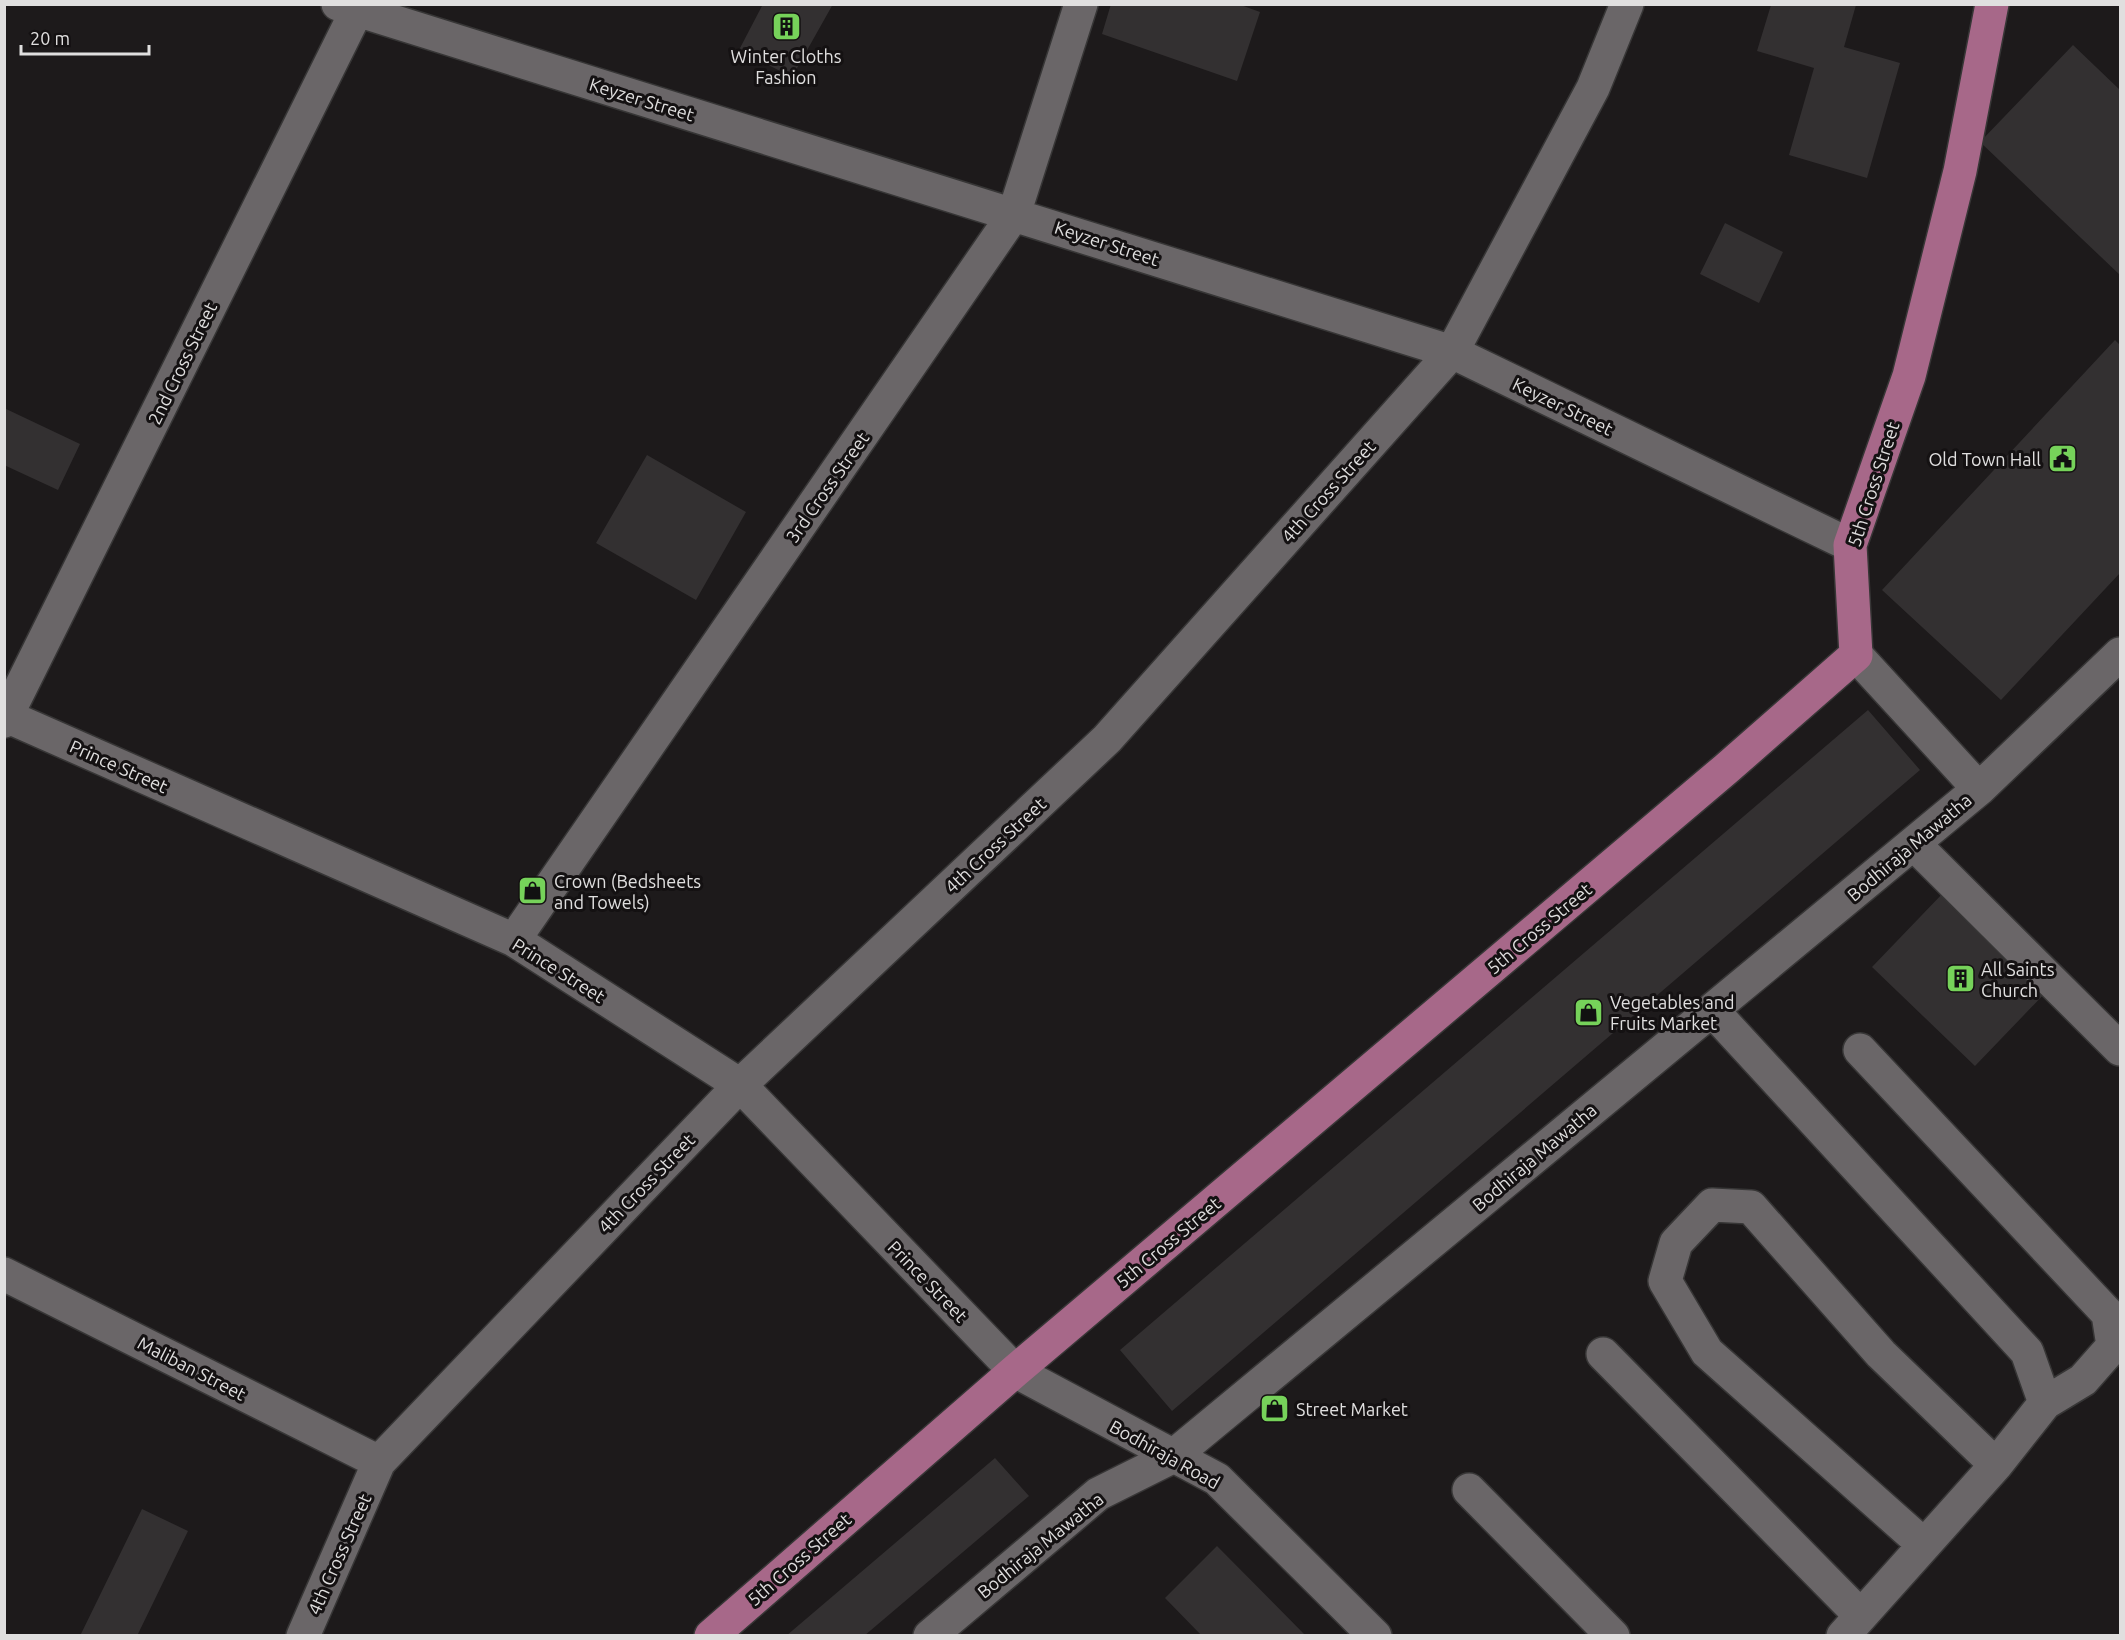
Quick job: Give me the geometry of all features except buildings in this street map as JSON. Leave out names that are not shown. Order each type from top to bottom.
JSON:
[{"type":"main road","name":"5th Cross Street","points":[[711,1635],[1015,1371],[1717,777],[1856,655],[1850,545],[1910,376],[1960,171],[1992,4]]},
{"type":"street","name":"3rd Cross Street","points":[[514,940],[1014,214],[1081,4]]},
{"type":"street","name":"4th Cross Street","points":[[303,1635],[380,1462],[740,1085],[1107,739],[1452,352],[1593,88],[1627,4]]},
{"type":"street","name":"Keyzer Street","points":[[352,7],[1452,352],[1850,545]]},
{"type":"street","name":"2nd Cross Street","points":[[5,718],[352,7]]},
{"type":"street","name":"Bodhiraja Mawatha","points":[[930,1635],[1098,1494],[1172,1457],[1979,789],[2121,654]]},
{"type":"street","points":[[1856,655],[1979,789]]},
{"type":"street","name":"Prince Street","points":[[5,718],[514,940],[740,1085],[1015,1371]]},
{"type":"street","points":[[1914,844],[2121,1049]]},
{"type":"street","points":[[1712,1010],[2027,1352],[2045,1403]]},
{"type":"street","points":[[1604,1354],[1852,1626],[1996,1465],[2045,1403],[2083,1380],[2114,1346],[2108,1314],[1860,1050]]},
{"type":"street","points":[[1924,1545],[1707,1352],[1665,1281],[1676,1243],[1712,1205],[1751,1207],[1881,1354],[1996,1465]]},
{"type":"street","name":"Maliban Street","points":[[4,1274],[380,1462]]},
{"type":"street","name":"Bodhiraja Road","points":[[1015,1371],[1172,1457],[1217,1479],[1375,1635]]},
{"type":"street","points":[[1469,1490],[1613,1635]]},
{"type":"place","name":"Winter Cloths Fashion","points":[[786,27]]},
{"type":"place","name":"Old Town Hall","points":[[2062,459]]},
{"type":"place","name":"Crown (Bedsheets and Towels)","points":[[533,891]]},
{"type":"place","name":"All Saints Church","points":[[1960,979]]},
{"type":"place","name":"Vegetables and Fruits Market","points":[[1589,1012]]},
{"type":"place","name":"Street Market","points":[[1275,1409]]}]
